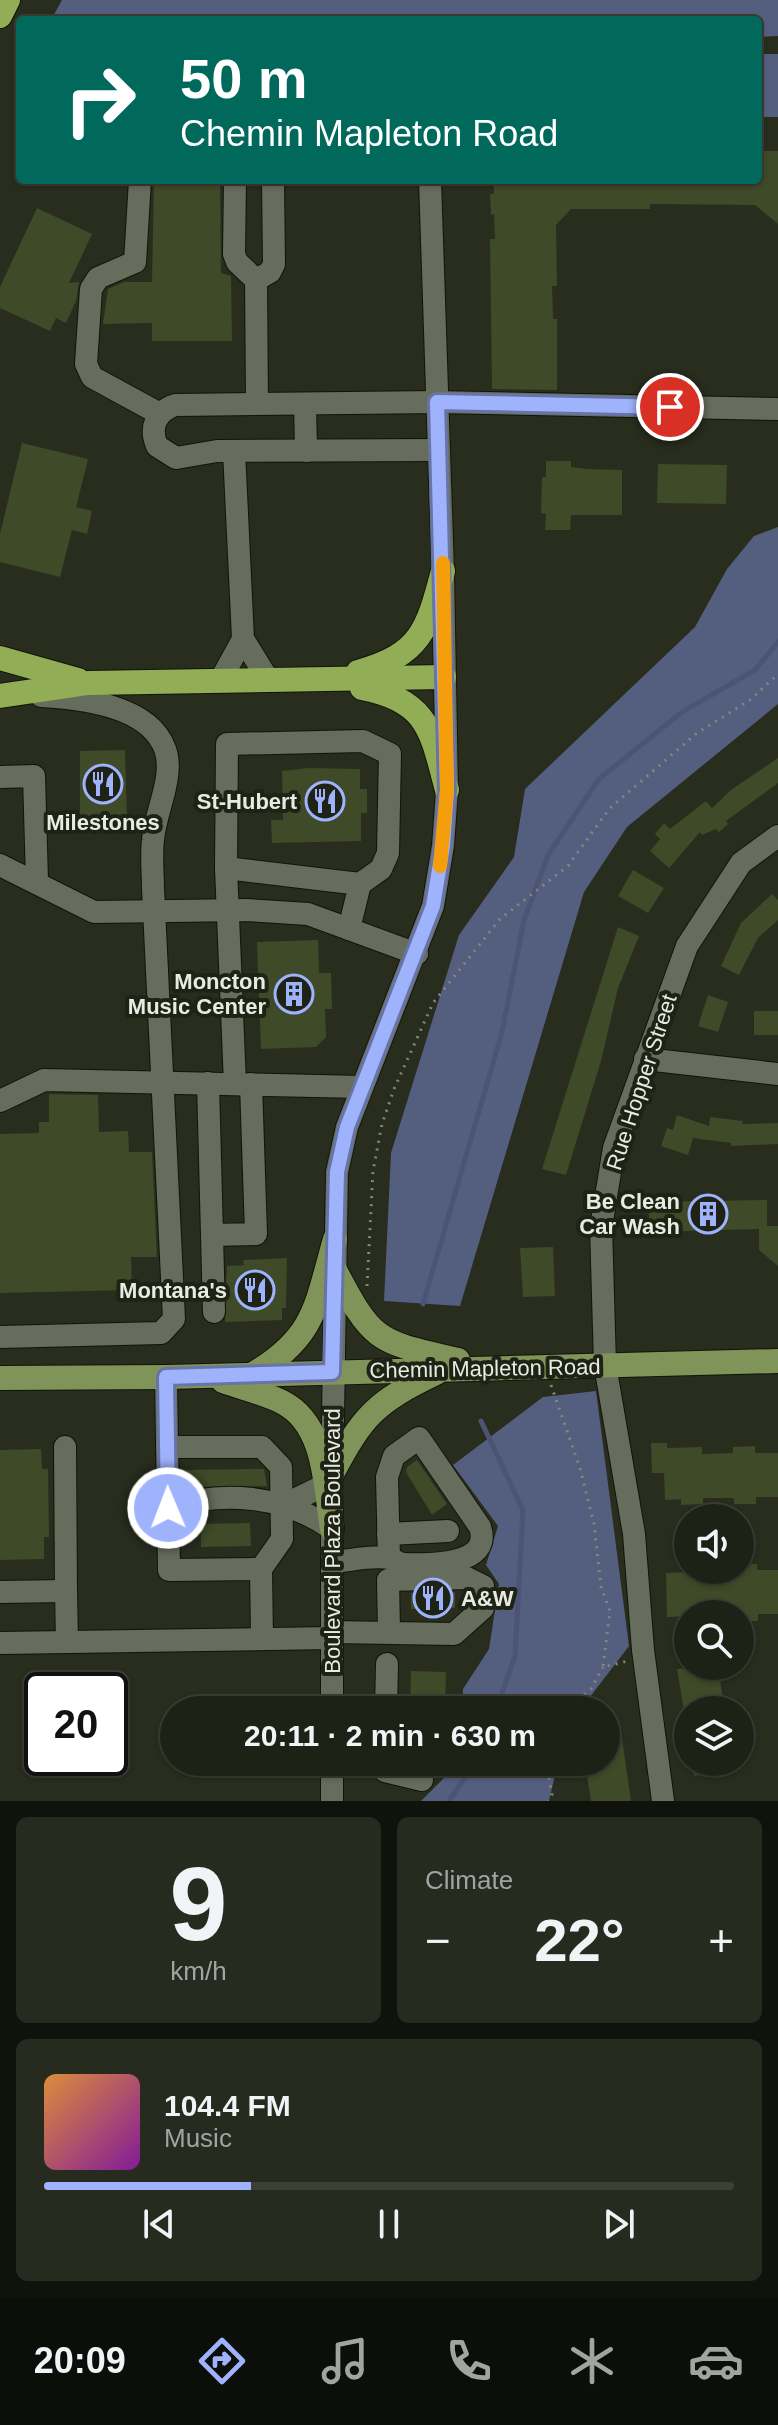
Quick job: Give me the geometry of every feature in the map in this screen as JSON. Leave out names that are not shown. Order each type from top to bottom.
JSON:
[{"type":"highway","points":[[0,7],[6,0]]},
{"type":"highway","points":[[0,16],[6,0]]},
{"type":"highway","points":[[325,681],[386,664],[417,642],[429,622],[443,571]]},
{"type":"highway","points":[[0,658],[88,683]]},
{"type":"highway","points":[[6,695],[88,683],[444,677]]},
{"type":"highway","points":[[325,681],[386,693],[407,702],[423,717],[433,737],[447,790]]},
{"type":"main road","points":[[252,1375],[290,1350],[304,1334],[316,1307],[335,1239]]},
{"type":"main road","points":[[334,1268],[358,1314],[373,1332],[394,1344],[492,1367]]},
{"type":"main road","name":"Chemin Mapleton Road","points":[[0,1378],[166,1377],[778,1361]]},
{"type":"main road","points":[[328,1479],[351,1438],[379,1404],[445,1369]]},
{"type":"main road","points":[[210,1376],[282,1402],[300,1414],[311,1430],[328,1479],[332,1529]]},
{"type":"street","points":[[140,184],[135,262],[98,278],[91,289],[86,364],[92,377],[160,414]]},
{"type":"street","points":[[235,184],[234,254],[237,262],[256,280],[257,404]]},
{"type":"street","points":[[256,280],[270,272],[274,264],[273,184]]},
{"type":"street","name":"Boulevard Plaza Boulevard","points":[[328,1479],[337,1172],[362,1087],[417,954],[433,906],[443,846],[447,790],[443,571],[430,184]]},
{"type":"street","points":[[439,450],[234,451],[207,452],[184,458],[169,456],[153,438],[155,421],[175,405],[437,402],[778,409]]},
{"type":"street","points":[[305,404],[306,451]]},
{"type":"street","points":[[234,451],[243,639],[269,681]]},
{"type":"street","points":[[220,681],[243,639]]},
{"type":"street","points":[[0,1337],[161,1333],[174,1319],[153,840],[167,776],[166,750],[150,726],[124,712],[71,698],[6,695]]},
{"type":"street","points":[[212,1235],[256,1234],[226,868],[227,744],[363,741],[390,754],[388,853],[381,869],[360,884],[349,929]]},
{"type":"street","points":[[0,777],[34,776],[37,881]]},
{"type":"street","name":"Rue Hopper Street","points":[[663,1801],[644,1658],[634,1534],[605,1365],[601,1227],[614,1148],[687,946],[741,863],[778,836]]},
{"type":"street","points":[[0,865],[94,912],[229,910],[308,914],[417,954]]},
{"type":"street","points":[[226,868],[360,884]]},
{"type":"street","points":[[645,1059],[778,1074]]},
{"type":"street","points":[[0,1101],[44,1080],[362,1087]]},
{"type":"street","points":[[208,1083],[214,1312]]},
{"type":"street","points":[[166,1377],[169,1570],[261,1569]]},
{"type":"street","points":[[389,1569],[402,1564],[466,1559],[475,1553],[482,1540],[480,1527],[419,1438],[394,1456],[387,1477],[389,1631]]},
{"type":"street","points":[[65,1447],[67,1642]]},
{"type":"street","points":[[167,1447],[262,1447],[281,1467],[282,1539],[261,1569],[262,1639]]},
{"type":"street","points":[[282,1506],[328,1479]]},
{"type":"street","points":[[168,1508],[198,1498],[250,1497],[312,1515],[332,1529]]},
{"type":"street","name":"Boulevard Plaza Boulevard","points":[[332,1529],[332,1696]]},
{"type":"street","points":[[388,1534],[448,1531]]},
{"type":"street","points":[[0,1643],[262,1639],[389,1631],[454,1634],[483,1608],[484,1592],[480,1581],[332,1562]]},
{"type":"street","points":[[0,1592],[66,1591]]},
{"type":"street","points":[[386,1696],[387,1664]]},
{"type":"street","points":[[332,1776],[332,1801]]},
{"type":"street","points":[[406,1776],[422,1780]]},
{"type":"path","points":[[366,1289],[373,1171],[394,1089],[433,1003],[500,919],[568,866],[620,800],[697,733],[750,700],[778,674]]},
{"type":"path","points":[[545,1366],[580,1468],[594,1524],[601,1587],[610,1611],[603,1667],[591,1689],[583,1696]]},
{"type":"path","points":[[603,1667],[644,1658]]},
{"type":"path","points":[[548,1801],[552,1794],[549,1776]]},
{"type":"shaded area","points":[[62,0],[778,0],[778,36],[762,37],[762,16],[53,16]]},
{"type":"shaded area","points":[[762,54],[778,54],[778,117],[762,117]]},
{"type":"shaded area","points":[[778,527],[778,704],[627,827],[584,892],[460,1306],[384,1301],[391,1153],[459,935],[514,857],[525,789],[695,627],[727,569],[754,536]]},
{"type":"shaded area","points":[[596,1391],[629,1646],[591,1696],[463,1696],[463,1689],[489,1649],[499,1584],[486,1565],[498,1526],[453,1465],[543,1397]]},
{"type":"shaded area","points":[[444,1776],[555,1776],[549,1801],[421,1801]]},
{"type":"building","points":[[762,151],[778,151],[778,224],[755,205],[650,204],[650,209],[571,209],[556,225],[557,286],[552,286],[553,319],[557,319],[557,390],[492,389],[490,239],[495,239],[490,194],[494,194],[494,184],[762,184]]},
{"type":"building","points":[[154,184],[220,184],[221,273],[231,276],[232,341],[152,341],[152,323],[103,324],[108,289],[124,282],[152,282]]},
{"type":"building","points":[[37,208],[92,234],[69,283],[79,282],[76,301],[66,323],[56,318],[50,331],[0,308],[0,287]]},
{"type":"building","points":[[22,443],[88,459],[76,507],[92,511],[87,534],[72,530],[60,577],[0,562],[0,534]]},
{"type":"building","points":[[546,461],[571,461],[571,467],[586,469],[622,470],[622,515],[571,515],[570,530],[545,530],[546,514],[541,513],[542,477],[546,477]]},
{"type":"building","points":[[658,464],[727,465],[726,504],[657,503]]},
{"type":"building","name":"Milestones","points":[[125,750],[127,817],[80,819],[80,751]]},
{"type":"building","points":[[778,758],[778,783],[726,821],[728,824],[719,832],[716,829],[702,835],[700,832],[669,868],[650,851],[660,839],[655,834],[664,823],[670,829],[706,801],[712,808],[731,790]]},
{"type":"building","name":"St-Hubert","points":[[360,769],[360,789],[367,789],[367,813],[361,813],[361,841],[272,843],[271,820],[283,820],[282,771]]},
{"type":"building","points":[[633,870],[664,888],[648,913],[618,896]]},
{"type":"building","points":[[772,894],[778,900],[778,920],[758,938],[739,975],[721,966],[741,923]]},
{"type":"building","points":[[618,927],[639,936],[618,988],[601,1061],[566,1175],[542,1169]]},
{"type":"building","name":"Moncton Music Center","points":[[318,940],[319,973],[331,973],[332,1009],[325,1009],[326,1037],[316,1047],[261,1049],[257,942]]},
{"type":"building","points":[[708,995],[728,1002],[718,1032],[698,1026]]},
{"type":"building","points":[[754,1011],[778,1011],[778,1035],[754,1035]]},
{"type":"building","points":[[49,1094],[98,1095],[99,1132],[128,1131],[129,1152],[152,1152],[157,1257],[131,1257],[132,1290],[0,1293],[0,1134],[39,1133],[39,1122],[49,1122]]},
{"type":"building","points":[[677,1115],[709,1126],[710,1117],[743,1121],[742,1124],[778,1123],[778,1144],[731,1146],[731,1143],[693,1138],[688,1155],[661,1146],[667,1128],[673,1130]]},
{"type":"building","name":"Be Clean Car Wash","points":[[767,1200],[767,1226],[778,1226],[778,1266],[759,1250],[759,1229],[649,1232],[649,1202]]},
{"type":"building","points":[[553,1247],[555,1296],[523,1297],[520,1248]]},
{"type":"building","name":"Montana's","points":[[287,1258],[286,1308],[282,1308],[282,1320],[225,1322],[227,1266],[244,1265],[243,1260]]},
{"type":"building","points":[[651,1443],[667,1443],[667,1448],[702,1447],[702,1454],[733,1453],[733,1447],[755,1446],[755,1453],[778,1453],[778,1497],[756,1497],[756,1504],[734,1504],[734,1498],[703,1498],[703,1504],[681,1504],[681,1499],[665,1500],[664,1473],[652,1473]]},
{"type":"building","points":[[41,1449],[42,1469],[48,1469],[49,1537],[44,1537],[44,1559],[0,1560],[0,1450]]},
{"type":"building","points":[[417,1460],[447,1504],[432,1515],[406,1472],[407,1467]]},
{"type":"building","points":[[264,1469],[267,1486],[182,1487],[181,1470]]},
{"type":"building","points":[[154,1487],[154,1525],[140,1525],[139,1488]]},
{"type":"building","points":[[250,1523],[251,1546],[201,1547],[201,1524]]},
{"type":"building","points":[[754,1564],[757,1564],[757,1570],[778,1570],[778,1614],[758,1614],[758,1621],[754,1621],[754,1600],[674,1600],[674,1617],[667,1617],[666,1573],[674,1573],[674,1584],[754,1584]]},
{"type":"building","name":"A&W","points":[[455,1592],[455,1608],[411,1609],[411,1593]]},
{"type":"building","points":[[411,1671],[446,1672],[445,1696],[410,1696]]},
{"type":"building","points":[[679,1680],[720,1680],[722,1696],[682,1696]]},
{"type":"building","points":[[620,1725],[631,1801],[591,1801],[587,1776],[620,1776]]},
{"type":"waterway","points":[[423,1304],[502,1032],[524,920],[548,855],[599,779],[682,712],[755,670],[778,642]]},
{"type":"waterway","points":[[481,1421],[523,1510],[515,1656],[501,1696]]},
{"type":"waterway","points":[[449,1801],[466,1776]]},
{"type":"slow traffic","points":[[440,866],[447,790],[443,563]]},
{"type":"place","name":"Milestones","points":[[103,784]]},
{"type":"place","name":"St-Hubert","points":[[325,801]]},
{"type":"place","name":"Moncton Music Center","points":[[294,994]]},
{"type":"place","name":"Be Clean Car Wash","points":[[708,1214]]},
{"type":"place","name":"Montana's","points":[[255,1290]]},
{"type":"place","name":"A&W","points":[[433,1598]]},
{"type":"route","points":[[168,1508],[166,1377],[332,1372],[337,1172],[347,1127],[417,954],[433,906],[443,846],[447,790],[437,402],[670,407]]}]
